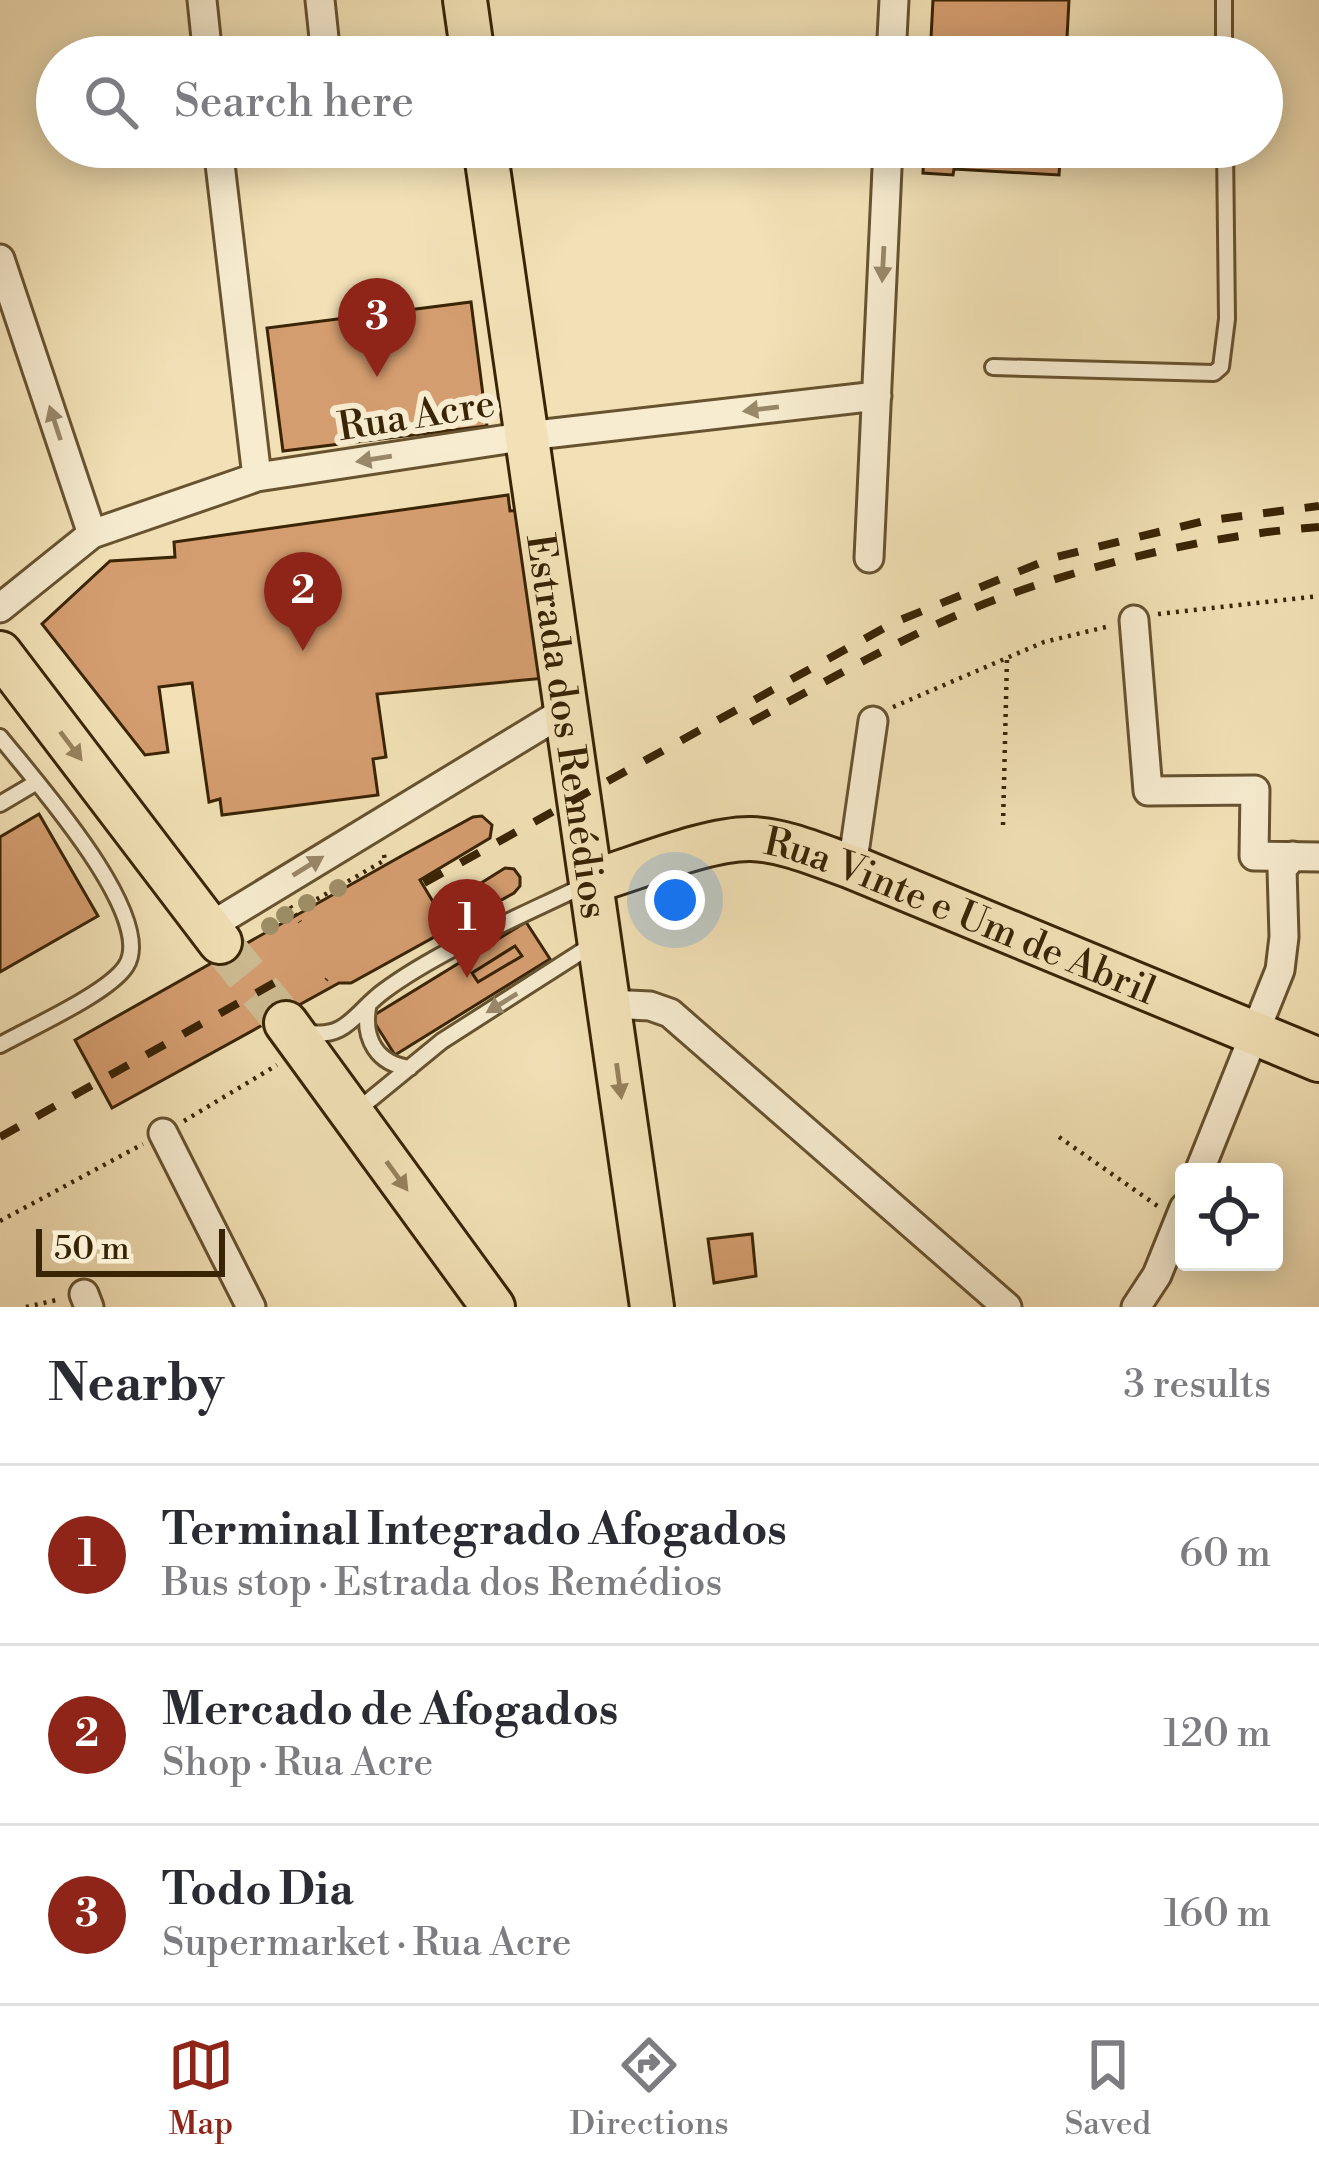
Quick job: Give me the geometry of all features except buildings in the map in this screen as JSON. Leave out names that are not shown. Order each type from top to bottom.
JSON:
[{"type":"main road","points":[[465,0],[469,36]]},
{"type":"main road","name":"Estrada dos Remédios","points":[[488,168],[652,1307]]},
{"type":"main road","points":[[0,653],[214,935]]},
{"type":"main road","name":"Rua Vinte e Um de Abril","points":[[593,881],[725,842],[753,839],[852,867],[1319,1060]]},
{"type":"main road","points":[[288,1025],[493,1307]]},
{"type":"street","points":[[320,0],[324,36]]},
{"type":"street","points":[[893,36],[894,0]]},
{"type":"street","points":[[202,1],[206,36]]},
{"type":"street","points":[[220,168],[257,477]]},
{"type":"street","points":[[868,558],[887,168]]},
{"type":"street","points":[[0,259],[92,534]]},
{"type":"street","name":"Rua Acre","points":[[0,608],[92,534],[257,477],[527,436],[877,396]]},
{"type":"street","points":[[1134,620],[1148,791],[1255,790],[1254,856],[1306,856]]},
{"type":"street","points":[[214,935],[568,709]]},
{"type":"street","points":[[852,867],[873,721]]},
{"type":"street","points":[[1203,1163],[1280,970],[1282,869],[1306,856]]},
{"type":"street","points":[[608,1004],[650,1006],[670,1013],[1007,1307]]},
{"type":"street","points":[[163,1133],[251,1307]]},
{"type":"street","points":[[1136,1307],[1157,1275],[1175,1230]]},
{"type":"lane","points":[[1224,0],[1224,36]]},
{"type":"lane","points":[[993,367],[1214,373],[1221,367],[1227,320],[1225,168]]},
{"type":"lane","points":[[0,737],[100,865],[121,906],[132,945],[129,963],[112,982],[0,1045]]},
{"type":"lane","points":[[0,804],[37,782]]},
{"type":"lane","points":[[288,1025],[321,1035],[338,1032],[383,991],[521,914],[593,881]]},
{"type":"lane","points":[[352,1114],[442,1041],[600,940]]},
{"type":"lane","points":[[368,1008],[369,1041],[384,1060],[410,1068]]},
{"type":"path","points":[[873,721],[898,703],[1044,642],[1177,610],[1319,596]]},
{"type":"path","points":[[1003,825],[1007,658]]},
{"type":"path","points":[[314,905],[312,902],[385,860]]},
{"type":"path","points":[[1059,1137],[1175,1211]]},
{"type":"path","points":[[26,1307],[86,1300]]},
{"type":"tunnel","points":[[220,942],[286,1023]]},
{"type":"railway","points":[[424,883],[893,623],[1052,558],[1204,521],[1319,506]]},
{"type":"railway","points":[[751,722],[929,628],[996,599],[1134,557],[1319,527]]},
{"type":"railway","points":[[0,1137],[274,983]]},
{"type":"place","name":"Todo Dia","points":[[377,377]]},
{"type":"place","name":"Mercado de Afogados","points":[[303,651]]},
{"type":"place","name":"Terminal Integrado Afogados","points":[[467,978]]}]
